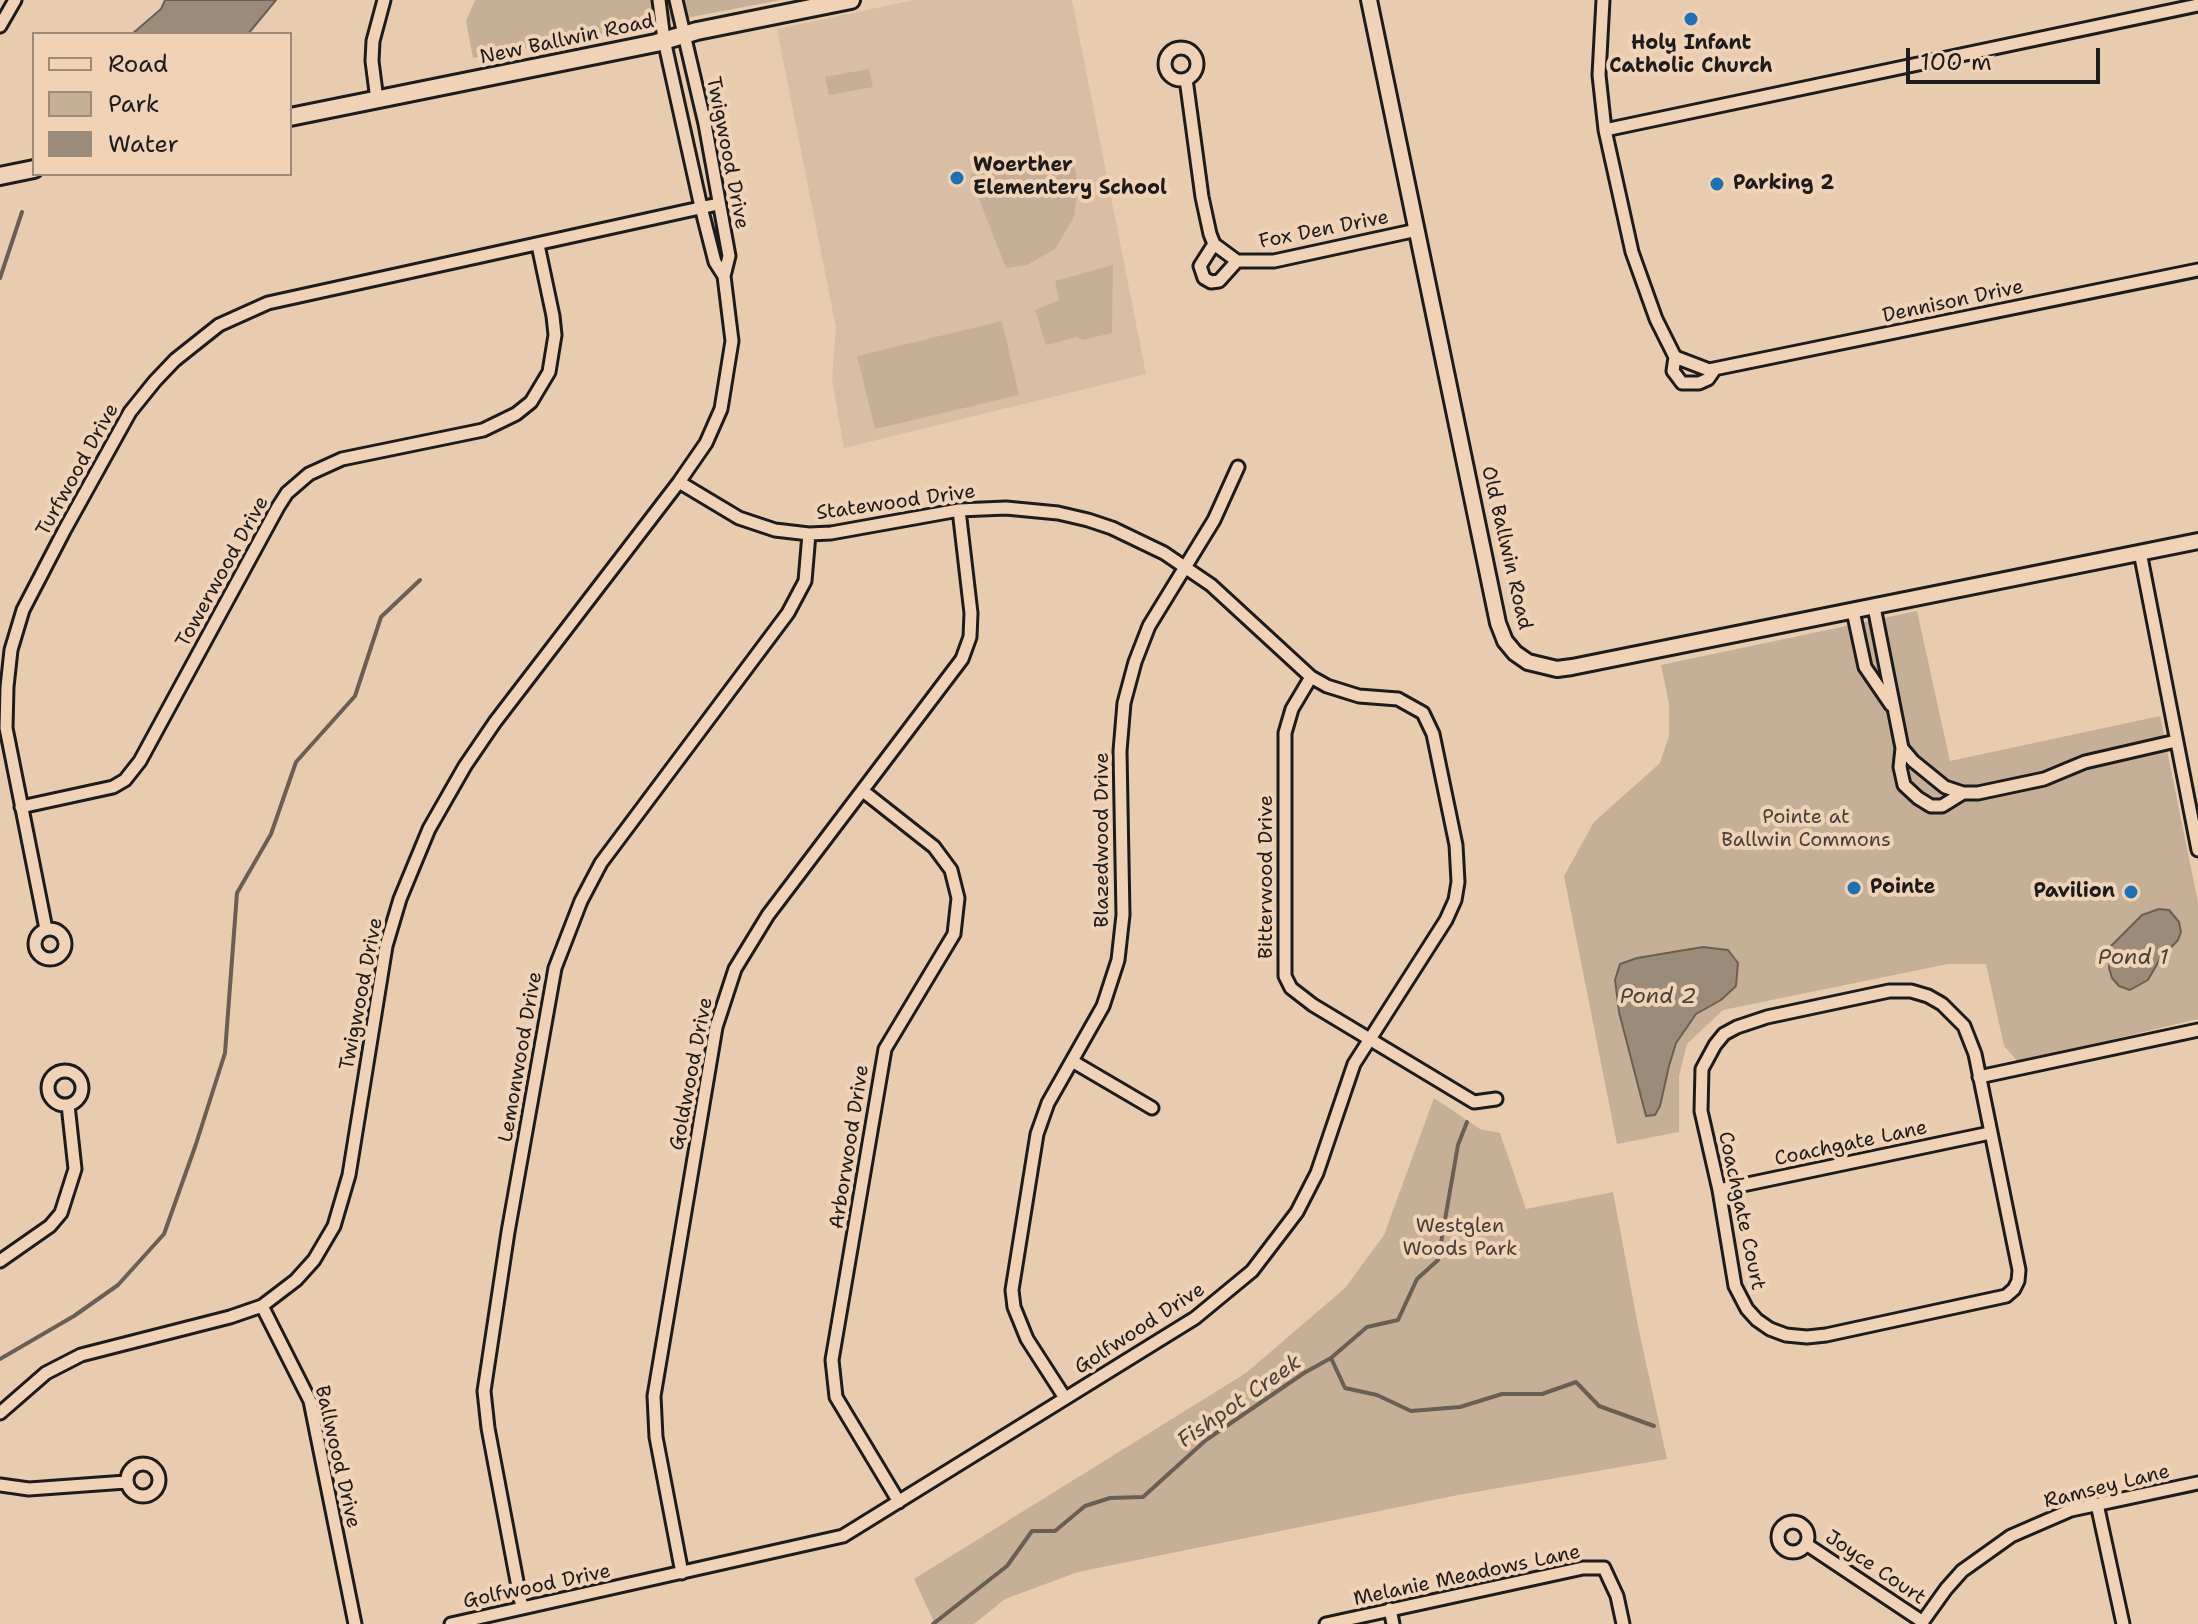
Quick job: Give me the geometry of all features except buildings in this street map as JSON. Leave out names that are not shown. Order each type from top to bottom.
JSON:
[{"type":"main road","name":"New Ballwin Road","points":[[292,117],[851,0]]},
{"type":"main road","points":[[0,176],[32,169]]},
{"type":"street","points":[[0,26],[15,0]]},
{"type":"street","points":[[377,100],[373,41],[384,0]]},
{"type":"street","name":"Twigwood Drive","points":[[659,0],[664,40],[701,207],[715,262],[724,276]]},
{"type":"street","name":"Twigwood Drive","points":[[0,1413],[46,1373],[81,1355],[262,1306],[296,1280],[314,1260],[334,1226],[343,1202],[386,946],[400,899],[435,817],[495,722],[679,482],[715,425],[726,386],[732,341],[724,276],[729,256],[705,124],[676,0]]},
{"type":"street","name":"Old Ballwin Road","points":[[1369,0],[1498,623],[1505,641],[1528,662],[1544,667],[1572,667],[2198,541]]},
{"type":"street","name":"Dennison Drive","points":[[1603,0],[1599,75],[1605,130],[1632,252],[1656,319],[1675,357],[1673,371],[1682,383],[1699,383],[1708,379],[1715,369]]},
{"type":"street","points":[[1605,130],[2198,5]]},
{"type":"street","name":"Fox Den Drive","points":[[1186,79],[1202,197],[1214,244],[1237,261],[1274,261],[1417,230]]},
{"type":"street","name":"Turfwood Drive","points":[[46,929],[6,728],[7,687],[15,630],[45,567],[123,425],[155,381],[175,360],[219,325],[268,303],[718,204]]},
{"type":"street","name":"Fox Den Drive","points":[[1214,244],[1200,266],[1204,278],[1211,282],[1219,281],[1237,261]]},
{"type":"street","name":"Towerwood Drive","points":[[21,807],[113,787],[125,780],[140,761],[278,507],[287,493],[309,474],[342,459],[483,430],[516,414],[531,402],[549,372],[555,335],[538,245]]},
{"type":"street","name":"Dennison Drive","points":[[1675,357],[1700,368],[1715,369],[2198,270]]},
{"type":"street","name":"Blazedwood Drive","points":[[1065,1398],[1027,1339],[1014,1307],[1012,1290],[1037,1134],[1048,1103],[1103,1006],[1118,960],[1123,888],[1120,751],[1124,703],[1130,678],[1149,626],[1214,520],[1238,467]]},
{"type":"street","name":"Statewood Drive","points":[[679,482],[739,518],[775,530],[809,534],[845,531],[959,510],[1031,509],[1088,520],[1140,541],[1185,565],[1235,606],[1311,677],[1327,686],[1359,696],[1407,702]]},
{"type":"street","name":"Goldwood Drive","points":[[682,1573],[656,1437],[654,1396],[716,1027],[727,988],[747,947],[768,915],[962,659],[967,647],[971,613],[959,510]]},
{"type":"street","name":"Lemonwood Drive","points":[[522,1608],[488,1428],[484,1391],[508,1232],[555,968],[581,901],[601,863],[788,613],[805,581],[809,534]]},
{"type":"street","points":[[2140,552],[2198,850]]},
{"type":"street","points":[[1874,607],[1902,748],[1900,767],[1904,785],[1931,806],[1942,806],[1963,793]]},
{"type":"street","points":[[1853,611],[1865,667],[1894,708]]},
{"type":"street","name":"Bitterwood Drive","points":[[1311,677],[1292,709],[1285,733],[1285,976],[1291,988],[1313,1005],[1474,1102],[1496,1099]]},
{"type":"street","name":"Golfwood Drive","points":[[451,1624],[843,1536],[1195,1318],[1230,1291],[1262,1260],[1297,1212],[1331,1137],[1346,1083],[1369,1037],[1446,920],[1455,900],[1458,882],[1456,845],[1433,734],[1423,713],[1407,702]]},
{"type":"street","points":[[1902,748],[1939,782],[1963,793],[1978,793],[2044,779],[2085,762],[2176,741]]},
{"type":"street","name":"Arborwood Drive","points":[[863,791],[934,847],[951,870],[958,898],[954,934],[892,1035],[882,1060],[832,1360],[836,1397],[899,1502]]},
{"type":"street","name":"Coachgate Court","points":[[1889,991],[1911,991],[1942,1004],[1964,1026],[1979,1077],[1990,1133],[2019,1270],[2014,1289],[2006,1296],[1807,1337],[1786,1335],[1770,1329],[1747,1309],[1735,1286],[1719,1190],[1701,1111],[1702,1069],[1724,1034],[1767,1017],[1889,991]]},
{"type":"street","points":[[1979,1077],[2198,1030]]},
{"type":"street","points":[[1072,1061],[1152,1108]]},
{"type":"street","points":[[0,1261],[50,1226],[61,1213],[75,1169],[68,1105]]},
{"type":"street","name":"Coachgate Lane","points":[[1719,1190],[1990,1133]]},
{"type":"street","name":"Ballwood Drive","points":[[262,1306],[310,1401],[355,1624]]},
{"type":"street","points":[[0,1485],[29,1489],[126,1482]]},
{"type":"street","name":"Ramsey Lane","points":[[1922,1623],[1954,1580],[1995,1546],[2051,1517],[2198,1483]]},
{"type":"street","points":[[2097,1504],[2123,1624]]},
{"type":"street","name":"Joyce Court","points":[[1806,1544],[1922,1623]]},
{"type":"street","name":"Melanie Meadows Lane","points":[[1326,1624],[1583,1568],[1604,1568],[1617,1596],[1623,1624]]},
{"type":"street","points":[[1390,1609],[1393,1624]]},
{"type":"shaded area","name":"Woerther Elementery School","points":[[914,0],[1072,0],[1146,374],[844,448],[832,379],[836,328],[777,29]]},
{"type":"green space","points":[[475,0],[781,0],[473,58],[466,21]]},
{"type":"green space","points":[[869,69],[873,87],[829,95],[825,77]]},
{"type":"green space","points":[[1073,159],[1078,185],[1074,217],[1055,249],[1027,265],[1006,268],[970,176],[976,170]]},
{"type":"green space","points":[[1113,265],[1112,333],[1083,340],[1076,337],[1046,345],[1035,310],[1059,300],[1055,281]]},
{"type":"green space","points":[[1002,321],[1019,395],[875,429],[857,356]]},
{"type":"green space","name":"Pointe at Ballwin Commons","points":[[1917,611],[1950,761],[2160,716],[2198,902],[2198,1019],[2018,1062],[2004,1046],[1986,964],[1948,964],[1723,1010],[1687,1044],[1679,1076],[1679,1132],[1617,1144],[1564,876],[1594,822],[1660,763],[1669,736],[1669,704],[1661,665]]},
{"type":"green space","name":"Westglen Woods Park","points":[[1434,1098],[1480,1129],[1500,1133],[1526,1209],[1613,1192],[1667,1459],[1458,1495],[1078,1572],[1005,1599],[974,1624],[935,1624],[914,1579],[1246,1373],[1345,1288],[1384,1235]]},
{"type":"water","points":[[165,0],[276,0],[250,32],[134,32],[161,9]]},
{"type":"water","name":"Pond 1","points":[[2159,909],[2169,910],[2179,922],[2181,932],[2178,940],[2160,959],[2148,980],[2130,990],[2119,986],[2109,968],[2111,946],[2142,915]]},
{"type":"water","name":"Pond 2","points":[[1703,947],[1728,950],[1738,963],[1736,986],[1721,1000],[1696,1014],[1676,1043],[1660,1106],[1655,1115],[1646,1116],[1619,1012],[1615,980],[1620,964],[1637,958]]},
{"type":"waterway","points":[[0,278],[22,212]]},
{"type":"waterway","points":[[0,1359],[74,1316],[118,1285],[164,1234],[225,1053],[237,893],[271,834],[296,762],[355,696],[381,617],[420,580]]},
{"type":"waterway","name":"Fishpot Creek","points":[[933,1624],[1007,1566],[1032,1531],[1055,1531],[1085,1506],[1110,1498],[1143,1497],[1206,1440],[1331,1358],[1367,1327],[1398,1320],[1417,1279],[1438,1260],[1458,1145],[1467,1122]]},
{"type":"waterway","points":[[1331,1358],[1345,1388],[1377,1395],[1411,1411],[1460,1407],[1502,1394],[1542,1394],[1576,1382],[1599,1406],[1654,1426]]},
{"type":"place","name":"Holy Infant Catholic Church","points":[[1691,19]]},
{"type":"place","name":"Woerther Elementery School","points":[[957,178]]},
{"type":"place","name":"Parking 2","points":[[1717,184]]},
{"type":"place","name":"Pointe","points":[[1854,888]]},
{"type":"place","name":"Pavilion","points":[[2131,892]]}]
